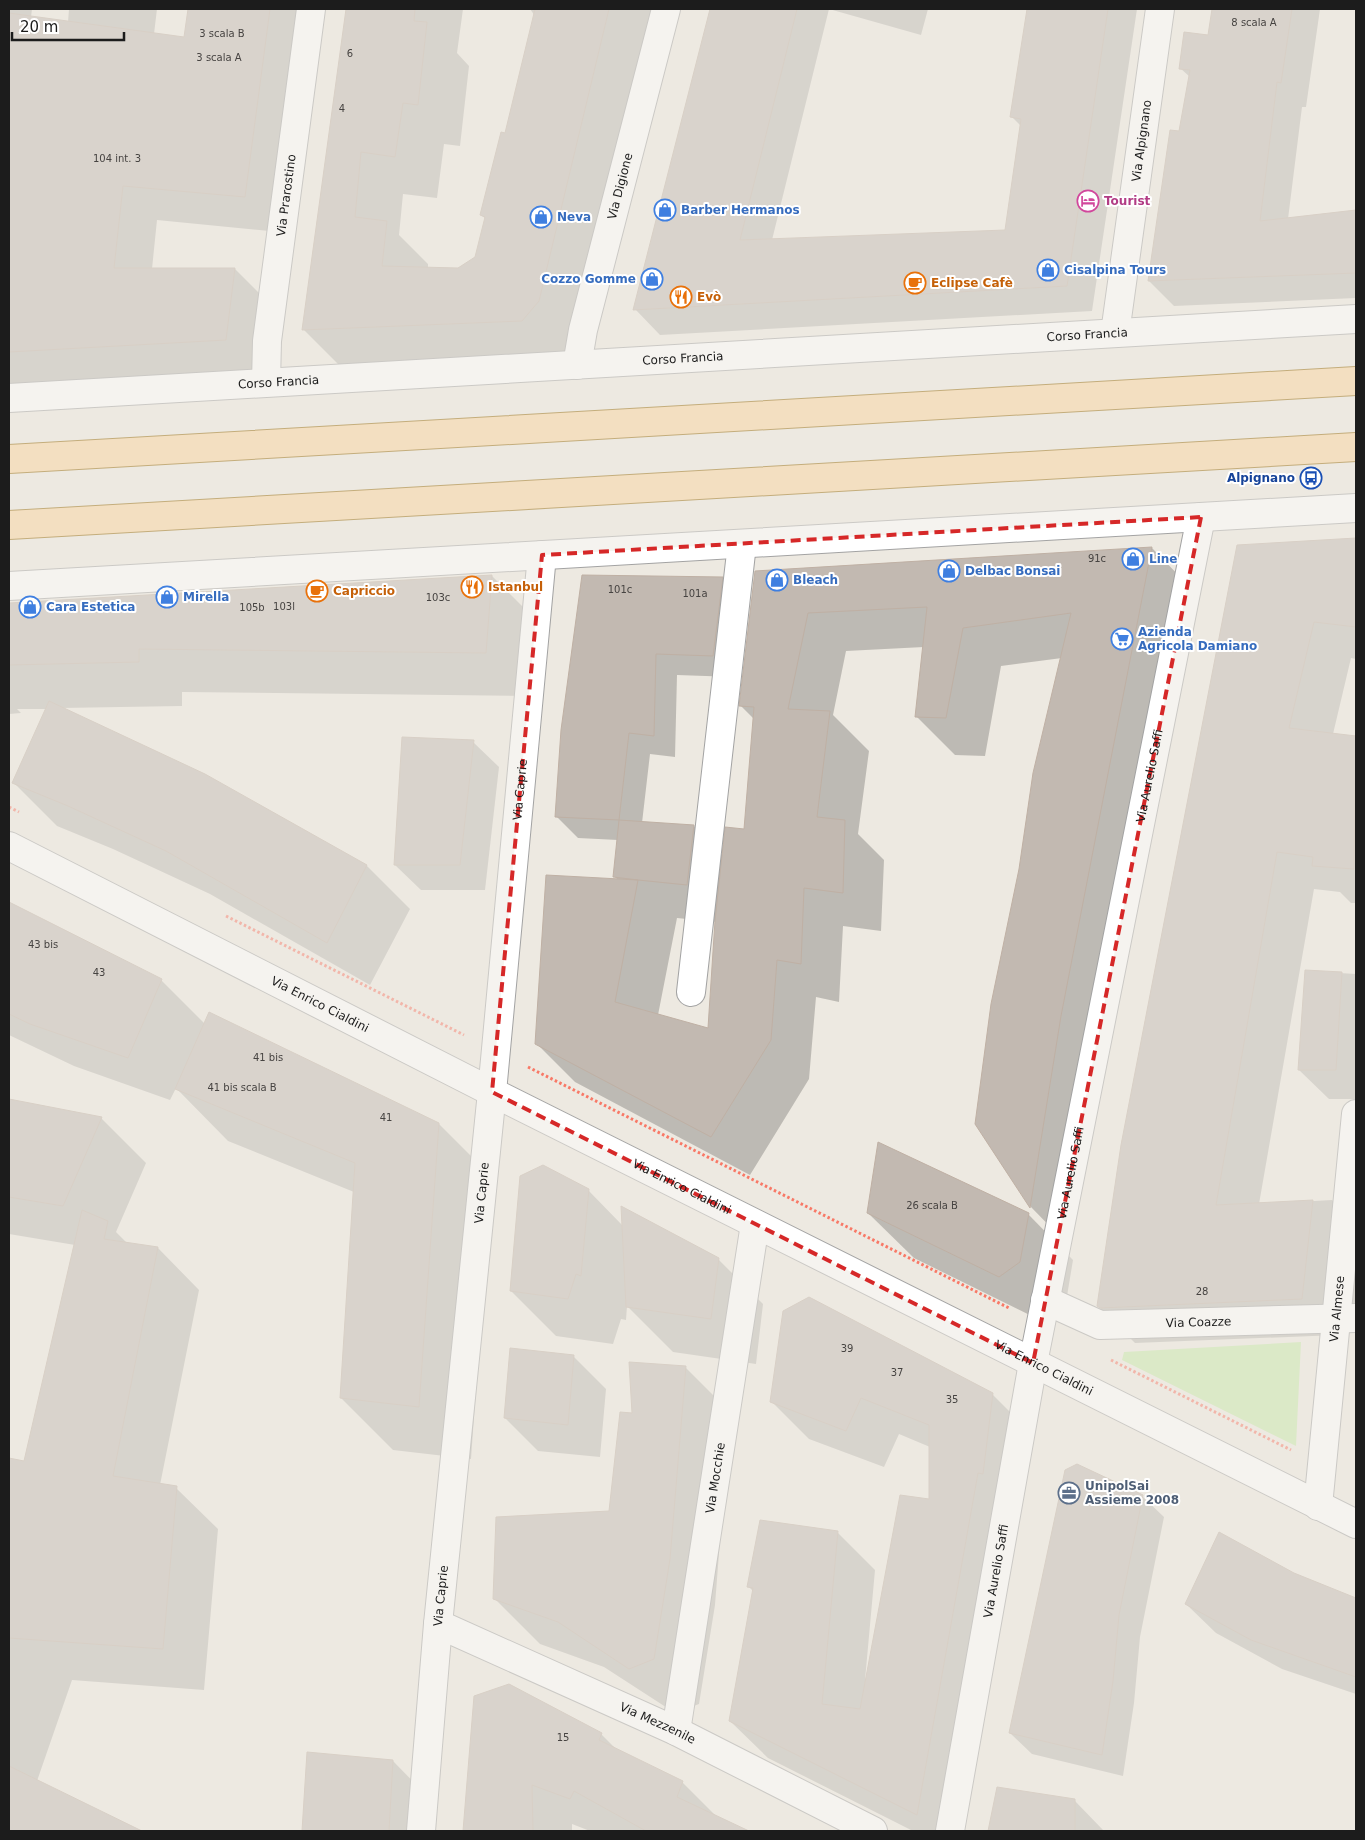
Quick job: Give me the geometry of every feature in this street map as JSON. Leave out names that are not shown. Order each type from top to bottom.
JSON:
[{"type":"main road","points":[[9,458],[1356,381]]},
{"type":"main road","points":[[9,524],[1356,447]]},
{"type":"street","name":"Via Prarostino","points":[[266,382],[267,341],[311,9]]},
{"type":"street","name":"Via Digione","points":[[576,364],[583,330],[666,9]]},
{"type":"street","name":"Via Alpignano","points":[[1115,333],[1160,9]]},
{"type":"street","name":"Corso Francia","points":[[9,398],[1356,319]]},
{"type":"street","points":[[9,586],[1356,508]]},
{"type":"street","name":"Via Aurelio Saffi","points":[[950,1831],[1033,1364],[1201,517]]},
{"type":"street","points":[[691,992],[742,544]]},
{"type":"street","name":"Via Caprie","points":[[421,1831],[438,1624],[496,1051],[542,555]]},
{"type":"street","name":"Via Enrico Cialdini","points":[[9,846],[492,1092],[1356,1524]]},
{"type":"street","name":"Via Almese","points":[[1318,1506],[1322,1465],[1346,1319],[1356,1114]]},
{"type":"street","name":"Via Mocchie","points":[[676,1730],[755,1224]]},
{"type":"street","name":"Via Coazze","points":[[1043,1312],[1100,1325],[1346,1319]]},
{"type":"street","name":"Via Mezzenile","points":[[438,1624],[676,1730],[873,1831]]},
{"type":"path","points":[[9,807],[26,816]]},
{"type":"path","points":[[221,914],[496,1051],[1043,1312]]},
{"type":"path","points":[[1102,1355],[1322,1465]]},
{"type":"highlighted area","points":[[1201,517],[1033,1363],[492,1092],[542,555]]},
{"type":"green space","points":[[1301,1342],[1296,1446],[1122,1360],[1124,1352]]},
{"type":"building","points":[[188,9],[270,9],[245,197],[123,186],[114,268],[235,268],[226,340],[9,352],[9,13],[184,37]]},
{"type":"building","points":[[346,9],[415,9],[414,21],[427,22],[418,105],[403,103],[395,157],[361,152],[355,217],[387,221],[382,266],[458,268],[475,257],[485,217],[480,215],[501,132],[505,133],[535,9],[609,9],[539,301],[522,321],[302,330]]},
{"type":"building","points":[[710,9],[797,9],[740,240],[1005,230],[1021,119],[1010,117],[1027,9],[1108,9],[1067,286],[633,310]]},
{"type":"building","points":[[1212,9],[1292,9],[1281,83],[1277,82],[1260,221],[1356,210],[1356,273],[1148,281],[1170,130],[1179,131],[1190,70],[1179,69],[1184,32],[1208,35]]},
{"type":"building","points":[[1356,538],[1356,627],[1314,622],[1289,728],[1356,736],[1354,869],[1312,866],[1313,857],[1277,852],[1216,1205],[1313,1200],[1302,1299],[1100,1308],[1097,1306],[1121,1145],[1237,545]]},
{"type":"building","points":[[1152,547],[1061,1016],[1030,1208],[975,1124],[991,1004],[1019,869],[1033,773],[1071,613],[963,628],[946,718],[915,717],[927,607],[808,613],[788,709],[830,711],[817,817],[845,820],[843,893],[804,888],[801,964],[777,960],[771,1040],[711,1137],[535,1044],[546,875],[638,880],[615,1002],[708,1028],[715,921],[725,827],[744,829],[754,707],[739,706],[755,571]]},
{"type":"building","points":[[492,575],[486,653],[139,649],[139,662],[9,665],[9,603]]},
{"type":"building","points":[[582,575],[723,577],[713,656],[656,654],[654,736],[629,733],[619,820],[555,817],[561,730]]},
{"type":"building","points":[[49,701],[205,774],[367,865],[327,943],[166,851],[68,806],[12,783]]},
{"type":"building","points":[[402,737],[474,740],[460,865],[394,865]]},
{"type":"building","points":[[619,820],[694,825],[687,885],[613,877]]},
{"type":"building","points":[[9,902],[162,979],[128,1058],[30,1024],[9,1014]]},
{"type":"building","points":[[1305,970],[1342,972],[1336,1070],[1298,1070]]},
{"type":"building","points":[[209,1012],[439,1123],[419,1407],[340,1398],[355,1163],[175,1089]]},
{"type":"building","points":[[9,1099],[102,1117],[63,1206],[9,1197]]},
{"type":"building","points":[[878,1142],[1029,1213],[1020,1262],[999,1277],[867,1213]]},
{"type":"building","points":[[543,1165],[589,1189],[581,1276],[576,1274],[568,1299],[510,1291],[520,1176]]},
{"type":"building","points":[[621,1206],[719,1258],[711,1319],[626,1307]]},
{"type":"building","points":[[82,1210],[108,1221],[104,1239],[158,1247],[113,1476],[177,1486],[163,1649],[9,1638],[9,1458],[24,1461]]},
{"type":"building","points":[[809,1297],[993,1393],[983,1474],[978,1473],[917,1815],[729,1721],[753,1588],[747,1587],[760,1520],[838,1531],[822,1704],[860,1709],[900,1495],[929,1499],[929,1425],[861,1398],[846,1431],[770,1402],[783,1311]]},
{"type":"building","points":[[510,1348],[574,1355],[568,1425],[504,1418]]},
{"type":"building","points":[[629,1362],[686,1366],[670,1559],[654,1659],[629,1669],[558,1622],[493,1599],[496,1517],[609,1511],[620,1412],[632,1413]]},
{"type":"building","points":[[1077,1464],[1143,1495],[1119,1615],[1113,1681],[1102,1755],[1009,1733],[1065,1470]]},
{"type":"building","points":[[1219,1532],[1294,1573],[1356,1598],[1356,1677],[1251,1640],[1185,1604]]},
{"type":"building","points":[[509,1684],[602,1733],[599,1740],[683,1781],[677,1797],[749,1831],[646,1831],[574,1791],[570,1799],[532,1785],[533,1831],[463,1831],[474,1696]]},
{"type":"building","points":[[307,1752],[393,1760],[389,1831],[302,1831]]},
{"type":"building","points":[[9,1766],[142,1831],[9,1831]]},
{"type":"building","points":[[997,1787],[1075,1799],[1075,1831],[988,1831]]},
{"type":"place","name":"Tourist","points":[[1088,201]]},
{"type":"place","name":"Barber Hermanos","points":[[665,210]]},
{"type":"place","name":"Neva","points":[[541,217]]},
{"type":"place","name":"Cisalpina Tours","points":[[1048,270]]},
{"type":"place","name":"Cozzo Gomme","points":[[652,279]]},
{"type":"place","name":"Eclipse Cafè","points":[[915,283]]},
{"type":"place","name":"Evò","points":[[681,297]]},
{"type":"place","name":"Alpignano","points":[[1311,478]]},
{"type":"place","name":"Line","points":[[1133,559]]},
{"type":"place","name":"Delbac Bonsai","points":[[949,571]]},
{"type":"place","name":"Bleach","points":[[777,580]]},
{"type":"place","name":"Istanbul","points":[[472,587]]},
{"type":"place","name":"Capriccio","points":[[317,591]]},
{"type":"place","name":"Mirella","points":[[167,597]]},
{"type":"place","name":"Cara Estetica","points":[[30,607]]},
{"type":"place","name":"Azienda Agricola Damiano","points":[[1122,639]]},
{"type":"place","name":"UnipolSai Assieme 2008","points":[[1069,1493]]}]
